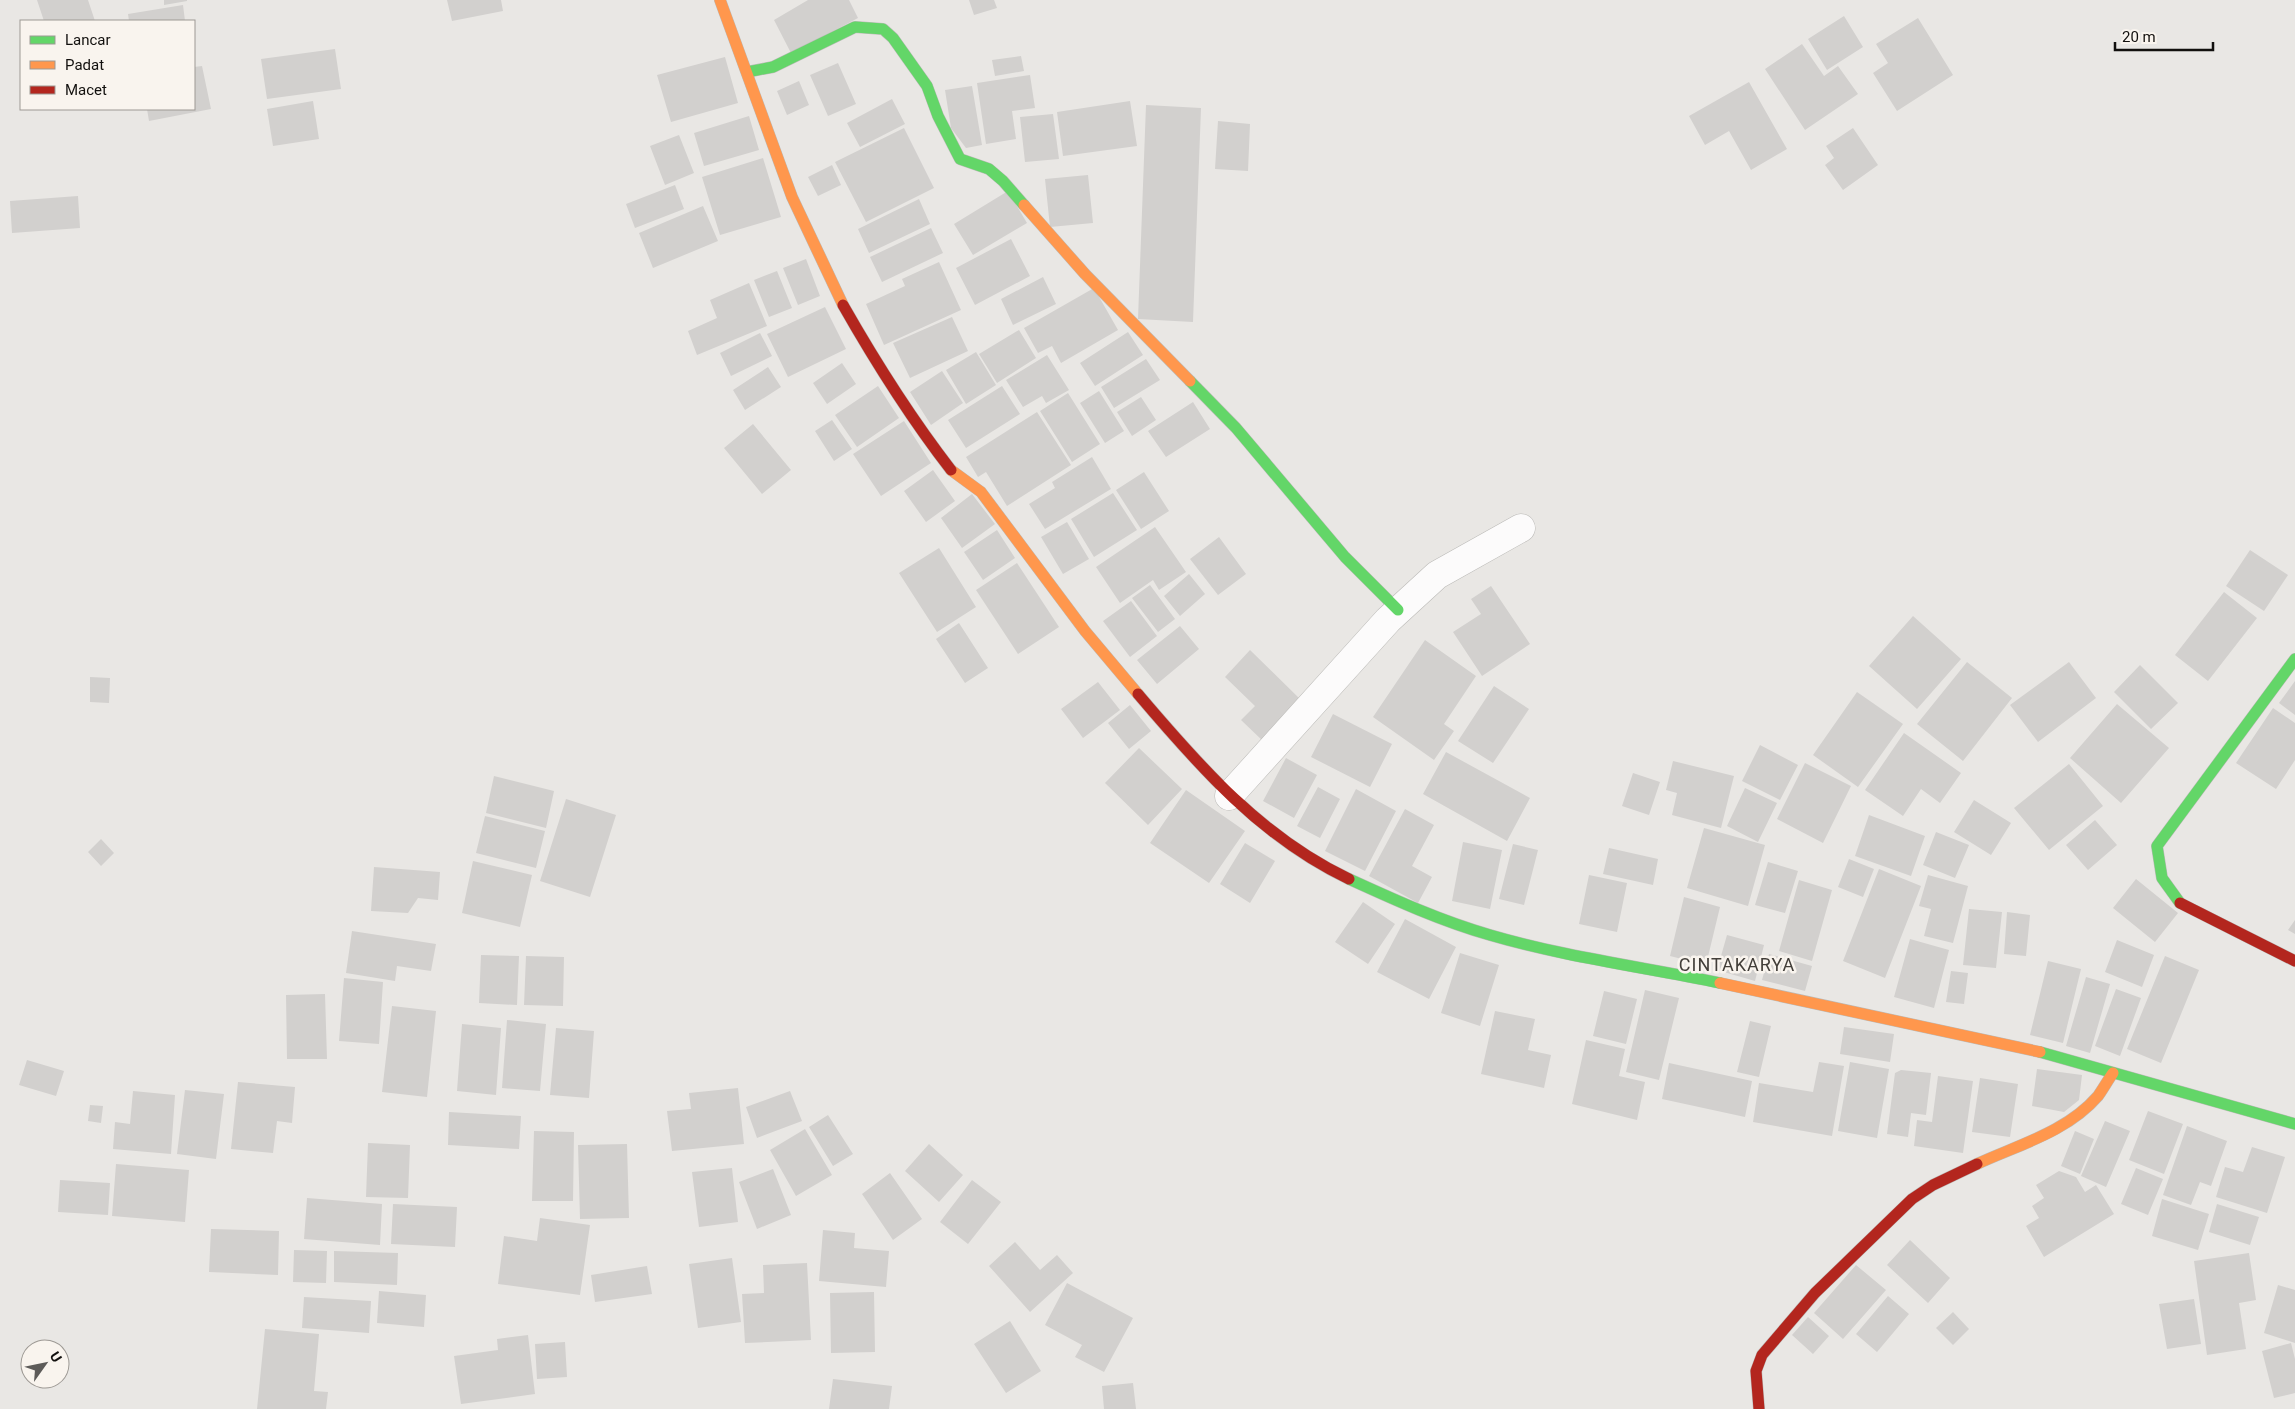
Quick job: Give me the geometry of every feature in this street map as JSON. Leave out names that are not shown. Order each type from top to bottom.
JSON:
[{"type":"street","points":[[720,0],[792,197],[836,294],[878,367],[915,423],[954,474],[981,492],[1118,671],[1194,760],[1230,796],[1299,852],[1423,913],[1490,936],[1586,958],[1686,976],[2022,1046],[2295,1124]]},
{"type":"street","points":[[747,72],[774,67],[855,27],[883,29],[893,38],[927,86],[938,116],[960,159],[989,169],[1004,181],[1085,274],[1236,428],[1345,557],[1398,610]]},
{"type":"street","points":[[1230,796],[1398,610],[1437,575],[1521,528]]},
{"type":"street","points":[[2295,658],[2158,846],[2162,878],[2180,903],[2295,961]]},
{"type":"street","points":[[1759,1409],[1755,1386],[1759,1361],[1786,1325],[1820,1286],[1896,1214],[1932,1186],[1969,1166],[2047,1134],[2072,1118],[2104,1090],[2113,1073]]},
{"type":"building","points":[[37,0],[88,0],[95,20],[44,20]]},
{"type":"building","points":[[164,0],[187,0],[187,1],[164,5]]},
{"type":"building","points":[[447,0],[501,0],[503,11],[452,21]]},
{"type":"building","points":[[808,0],[849,0],[858,18],[791,53],[774,20]]},
{"type":"building","points":[[969,0],[994,0],[997,8],[974,15]]},
{"type":"building","points":[[183,5],[185,20],[129,20],[128,14]]},
{"type":"building","points":[[1844,16],[1863,47],[1827,70],[1808,39]]},
{"type":"building","points":[[1918,18],[1953,75],[1897,111],[1873,73],[1888,63],[1876,44]]},
{"type":"building","points":[[1802,44],[1824,76],[1838,66],[1858,94],[1805,130],[1765,69]]},
{"type":"building","points":[[335,49],[341,89],[267,99],[261,59]]},
{"type":"building","points":[[1021,56],[1024,71],[995,76],[992,60]]},
{"type":"building","points":[[725,57],[738,103],[671,122],[657,75]]},
{"type":"building","points":[[838,63],[856,104],[828,116],[810,75]]},
{"type":"building","points":[[202,66],[211,109],[149,121],[147,110],[195,110],[195,67]]},
{"type":"building","points":[[1030,75],[1035,108],[1012,111],[1016,139],[986,144],[977,83]]},
{"type":"building","points":[[799,81],[809,105],[787,115],[777,91]]},
{"type":"building","points":[[1749,82],[1787,149],[1751,170],[1729,131],[1705,145],[1689,116]]},
{"type":"building","points":[[972,86],[982,145],[966,148],[951,128],[945,90]]},
{"type":"building","points":[[892,99],[905,124],[860,147],[847,123]]},
{"type":"building","points":[[313,101],[319,139],[273,146],[267,109]]},
{"type":"building","points":[[1130,101],[1137,146],[1063,156],[1057,112]]},
{"type":"building","points":[[1146,105],[1201,108],[1193,322],[1138,319]]},
{"type":"building","points":[[1053,114],[1059,159],[1025,162],[1020,117]]},
{"type":"building","points":[[749,116],[759,150],[704,166],[694,133]]},
{"type":"building","points":[[1218,121],[1250,124],[1248,171],[1215,169]]},
{"type":"building","points":[[904,128],[934,188],[866,222],[835,162]]},
{"type":"building","points":[[1853,128],[1878,165],[1843,190],[1825,165],[1834,158],[1826,146]]},
{"type":"building","points":[[679,135],[694,173],[665,185],[650,146]]},
{"type":"building","points":[[763,158],[781,217],[720,235],[702,177]]},
{"type":"building","points":[[832,165],[841,185],[818,196],[808,177]]},
{"type":"building","points":[[1088,175],[1093,223],[1050,227],[1045,179]]},
{"type":"building","points":[[675,185],[684,209],[635,228],[626,204]]},
{"type":"building","points":[[1008,191],[1027,223],[973,255],[954,224]]},
{"type":"building","points":[[78,196],[80,228],[12,233],[10,201]]},
{"type":"building","points":[[919,199],[930,224],[869,253],[858,229]]},
{"type":"building","points":[[703,206],[718,241],[653,268],[639,233]]},
{"type":"building","points":[[931,228],[943,253],[882,282],[870,257]]},
{"type":"building","points":[[1011,239],[1030,276],[975,305],[956,268]]},
{"type":"building","points":[[806,259],[820,296],[798,305],[783,268]]},
{"type":"building","points":[[939,262],[961,310],[884,345],[866,304],[905,286],[902,279]]},
{"type":"building","points":[[777,271],[792,308],[769,317],[754,280]]},
{"type":"building","points":[[1043,277],[1056,304],[1013,325],[1001,299]]},
{"type":"building","points":[[749,283],[767,326],[697,355],[688,331],[717,318],[710,300]]},
{"type":"building","points":[[1094,288],[1118,330],[1061,363],[1052,346],[1038,353],[1024,328]]},
{"type":"building","points":[[825,307],[846,349],[788,377],[767,334]]},
{"type":"building","points":[[952,317],[968,351],[910,378],[893,343]]},
{"type":"building","points":[[1019,330],[1036,358],[997,383],[979,354]]},
{"type":"building","points":[[1128,332],[1143,355],[1095,386],[1080,363]]},
{"type":"building","points":[[760,333],[772,356],[731,376],[720,353]]},
{"type":"building","points":[[976,352],[996,385],[966,404],[946,370]]},
{"type":"building","points":[[1047,355],[1069,390],[1046,403],[1042,396],[1023,407],[1006,380]]},
{"type":"building","points":[[1146,359],[1160,380],[1114,408],[1101,387]]},
{"type":"building","points":[[842,363],[856,384],[827,404],[813,383]]},
{"type":"building","points":[[768,367],[781,387],[745,410],[733,390]]},
{"type":"building","points":[[942,371],[963,403],[931,425],[910,392]]},
{"type":"building","points":[[878,386],[899,418],[857,447],[835,415]]},
{"type":"building","points":[[1002,386],[1020,414],[966,448],[948,420]]},
{"type":"building","points":[[1099,391],[1124,431],[1105,443],[1080,403]]},
{"type":"building","points":[[1068,393],[1100,444],[1072,462],[1040,411]]},
{"type":"building","points":[[1141,397],[1156,420],[1132,436],[1117,412]]},
{"type":"building","points":[[1193,402],[1210,429],[1166,457],[1148,431]]},
{"type":"building","points":[[1037,412],[1071,465],[1007,506],[986,472],[978,477],[966,457]]},
{"type":"building","points":[[832,420],[852,449],[834,461],[815,431]]},
{"type":"building","points":[[904,421],[931,463],[881,496],[853,454]]},
{"type":"building","points":[[753,424],[791,470],[762,494],[724,448]]},
{"type":"building","points":[[1092,457],[1111,489],[1045,529],[1029,504],[1055,488],[1052,482]]},
{"type":"building","points":[[933,470],[955,501],[926,522],[904,491]]},
{"type":"building","points":[[1144,472],[1169,511],[1141,529],[1116,490]]},
{"type":"building","points":[[1113,493],[1137,530],[1094,557],[1071,519]]},
{"type":"building","points":[[972,494],[995,524],[962,548],[941,518]]},
{"type":"building","points":[[1067,522],[1089,559],[1063,574],[1041,537]]},
{"type":"building","points":[[1155,527],[1186,572],[1159,590],[1153,580],[1120,603],[1096,567]]},
{"type":"building","points":[[997,530],[1015,558],[983,580],[964,552]]},
{"type":"building","points":[[1219,537],[1246,574],[1218,595],[1190,559]]},
{"type":"building","points":[[939,548],[976,607],[937,632],[899,573]]},
{"type":"building","points":[[2250,550],[2288,575],[2264,611],[2226,586]]},
{"type":"building","points":[[1017,563],[1059,627],[1018,654],[976,590]]},
{"type":"building","points":[[1189,574],[1205,594],[1180,616],[1164,596]]},
{"type":"building","points":[[1150,585],[1175,619],[1158,632],[1132,598]]},
{"type":"building","points":[[1491,586],[1530,644],[1482,676],[1453,632],[1481,614],[1471,599]]},
{"type":"building","points":[[2224,592],[2257,618],[2208,681],[2175,655]]},
{"type":"building","points":[[1131,601],[1157,636],[1130,657],[1103,621]]},
{"type":"building","points":[[1913,616],[1961,659],[1917,709],[1869,666]]},
{"type":"building","points":[[959,623],[988,668],[965,683],[936,639]]},
{"type":"building","points":[[1180,626],[1199,649],[1157,684],[1137,660]]},
{"type":"building","points":[[1425,640],[1476,676],[1444,724],[1454,731],[1434,760],[1373,717]]},
{"type":"building","points":[[1250,650],[1303,702],[1264,742],[1241,720],[1255,706],[1225,677]]},
{"type":"building","points":[[1967,662],[2012,698],[1963,761],[1917,724]]},
{"type":"building","points":[[2069,662],[2096,698],[2038,742],[2010,705]]},
{"type":"building","points":[[2140,665],[2178,703],[2151,729],[2114,692]]},
{"type":"building","points":[[90,677],[110,678],[109,703],[90,702]]},
{"type":"building","points":[[2295,681],[2295,715],[2279,703]]},
{"type":"building","points":[[1098,682],[1120,710],[1083,738],[1061,709]]},
{"type":"building","points":[[1494,686],[1529,709],[1493,763],[1458,741]]},
{"type":"building","points":[[1857,692],[1903,724],[1858,787],[1813,755]]},
{"type":"building","points":[[2117,704],[2169,748],[2121,803],[2070,758]]},
{"type":"building","points":[[1130,705],[1151,731],[1129,749],[1108,723]]},
{"type":"building","points":[[2273,708],[2295,723],[2295,760],[2276,789],[2236,763]]},
{"type":"building","points":[[1333,714],[1392,744],[1370,787],[1311,757]]},
{"type":"building","points":[[1904,733],[1961,773],[1940,803],[1921,789],[1903,816],[1865,790]]},
{"type":"building","points":[[1760,745],[1798,765],[1780,800],[1742,781]]},
{"type":"building","points":[[1139,748],[1182,789],[1148,825],[1105,783]]},
{"type":"building","points":[[1446,752],[1530,798],[1507,841],[1423,794]]},
{"type":"building","points":[[1286,758],[1317,775],[1294,818],[1263,801]]},
{"type":"building","points":[[1673,761],[1734,776],[1721,828],[1672,815],[1677,793],[1666,790]]},
{"type":"building","points":[[1805,763],[1851,786],[1823,843],[1777,819]]},
{"type":"building","points":[[2069,764],[2103,806],[2049,850],[2014,808]]},
{"type":"building","points":[[1633,773],[1660,782],[1649,815],[1622,806]]},
{"type":"building","points":[[494,776],[554,791],[546,828],[486,813]]},
{"type":"building","points":[[1318,787],[1340,799],[1320,838],[1297,826]]},
{"type":"building","points":[[1745,788],[1777,803],[1758,842],[1727,826]]},
{"type":"building","points":[[1356,789],[1396,811],[1365,871],[1325,851]]},
{"type":"building","points":[[1186,790],[1245,831],[1209,883],[1150,843]]},
{"type":"building","points":[[566,799],[616,815],[590,897],[540,881]]},
{"type":"building","points":[[1974,800],[2011,823],[1991,855],[1954,832]]},
{"type":"building","points":[[1405,809],[1434,825],[1412,866],[1432,877],[1418,903],[1369,876]]},
{"type":"building","points":[[1869,815],[1925,836],[1911,876],[1855,856]]},
{"type":"building","points":[[485,816],[545,831],[536,868],[476,853]]},
{"type":"building","points":[[2095,820],[2117,845],[2088,870],[2066,845]]},
{"type":"building","points":[[1704,828],[1765,845],[1748,906],[1687,888]]},
{"type":"building","points":[[1936,832],[1969,845],[1955,878],[1923,865]]},
{"type":"building","points":[[101,839],[114,853],[101,866],[88,852]]},
{"type":"building","points":[[1463,842],[1502,850],[1490,909],[1452,901]]},
{"type":"building","points":[[1245,843],[1275,861],[1250,903],[1220,884]]},
{"type":"building","points":[[1513,844],[1538,850],[1524,905],[1499,899]]},
{"type":"building","points":[[1609,848],[1658,859],[1653,885],[1603,874]]},
{"type":"building","points":[[1849,859],[1874,869],[1863,897],[1838,887]]},
{"type":"building","points":[[473,861],[532,875],[520,927],[462,913]]},
{"type":"building","points":[[1768,862],[1798,871],[1785,913],[1755,905]]},
{"type":"building","points":[[374,867],[440,872],[438,900],[418,898],[408,913],[371,911]]},
{"type":"building","points":[[1879,869],[1921,886],[1885,978],[1843,961]]},
{"type":"building","points":[[1589,875],[1627,883],[1617,932],[1579,924]]},
{"type":"building","points":[[1928,875],[1968,886],[1953,943],[1924,936],[1931,909],[1919,906]]},
{"type":"building","points":[[2136,879],[2178,913],[2155,942],[2113,908]]},
{"type":"building","points":[[1799,880],[1832,890],[1812,961],[1779,951]]},
{"type":"building","points":[[1684,897],[1720,907],[1706,965],[1670,956]]},
{"type":"building","points":[[1363,902],[1395,924],[1368,964],[1335,942]]},
{"type":"building","points":[[1969,909],[2002,912],[1996,968],[1963,965]]},
{"type":"building","points":[[2007,912],[2030,915],[2026,956],[2004,954]]},
{"type":"building","points":[[1405,919],[1456,947],[1429,999],[1377,972]]},
{"type":"building","points":[[2295,920],[2295,934],[2288,930]]},
{"type":"building","points":[[352,931],[436,944],[431,971],[397,966],[395,981],[346,973]]},
{"type":"building","points":[[1727,935],[1764,945],[1755,981],[1717,970]]},
{"type":"building","points":[[1910,939],[1949,950],[1934,1008],[1894,997]]},
{"type":"building","points":[[2117,940],[2154,955],[2142,987],[2105,972]]},
{"type":"building","points":[[1460,953],[1499,965],[1480,1026],[1441,1013]]},
{"type":"building","points":[[1769,954],[1812,966],[1805,991],[1762,980]]},
{"type":"building","points":[[481,955],[519,956],[517,1005],[479,1003]]},
{"type":"building","points":[[526,956],[564,957],[563,1006],[524,1005]]},
{"type":"building","points":[[2165,956],[2199,970],[2161,1063],[2127,1049]]},
{"type":"building","points":[[2048,961],[2081,969],[2063,1043],[2030,1035]]},
{"type":"building","points":[[1951,971],[1968,973],[1964,1004],[1946,1002]]},
{"type":"building","points":[[2086,977],[2110,984],[2090,1053],[2066,1046]]},
{"type":"building","points":[[344,978],[383,982],[379,1044],[339,1041]]},
{"type":"building","points":[[2116,989],[2141,998],[2120,1056],[2095,1046]]},
{"type":"building","points":[[1645,990],[1679,998],[1659,1080],[1626,1072]]},
{"type":"building","points":[[1604,991],[1637,999],[1626,1044],[1593,1036]]},
{"type":"building","points":[[325,994],[327,1059],[287,1059],[286,995]]},
{"type":"building","points":[[392,1006],[436,1011],[427,1097],[382,1092]]},
{"type":"building","points":[[1495,1011],[1535,1019],[1528,1050],[1551,1055],[1544,1088],[1481,1074]]},
{"type":"building","points":[[507,1020],[546,1024],[540,1091],[502,1088]]},
{"type":"building","points":[[1750,1021],[1771,1026],[1759,1077],[1737,1072]]},
{"type":"building","points":[[462,1024],[501,1028],[496,1095],[457,1091]]},
{"type":"building","points":[[1844,1027],[1894,1034],[1890,1062],[1840,1054]]},
{"type":"building","points":[[556,1028],[594,1031],[589,1098],[550,1095]]},
{"type":"building","points":[[1586,1040],[1625,1049],[1619,1076],[1645,1082],[1637,1120],[1572,1104]]},
{"type":"building","points":[[27,1060],[64,1071],[56,1096],[19,1085]]},
{"type":"building","points":[[1819,1062],[1844,1066],[1832,1136],[1753,1122],[1759,1083],[1813,1092]]},
{"type":"building","points":[[1850,1062],[1889,1069],[1877,1138],[1838,1131]]},
{"type":"building","points":[[1669,1063],[1752,1081],[1745,1117],[1662,1099]]},
{"type":"building","points":[[2037,1069],[2082,1075],[2079,1100],[2064,1112],[2032,1106]]},
{"type":"building","points":[[1901,1070],[1931,1073],[1926,1115],[1911,1113],[1908,1137],[1887,1134],[1895,1073]]},
{"type":"building","points":[[1938,1076],[1973,1081],[1963,1153],[1914,1146],[1917,1120],[1932,1122]]},
{"type":"building","points":[[1980,1078],[2018,1084],[2010,1137],[1972,1132]]},
{"type":"building","points":[[238,1082],[295,1087],[292,1123],[277,1121],[273,1153],[231,1149]]},
{"type":"building","points":[[738,1088],[744,1144],[672,1151],[667,1111],[691,1109],[689,1093]]},
{"type":"building","points":[[185,1090],[224,1094],[216,1159],[177,1154]]},
{"type":"building","points":[[133,1091],[175,1095],[171,1154],[113,1149],[115,1122],[130,1124]]},
{"type":"building","points":[[790,1091],[802,1121],[757,1138],[746,1107]]},
{"type":"building","points":[[90,1105],[103,1106],[101,1123],[88,1121]]},
{"type":"building","points":[[2148,1111],[2183,1124],[2164,1174],[2129,1160]]},
{"type":"building","points":[[449,1112],[521,1116],[519,1149],[448,1145]]},
{"type":"building","points":[[828,1115],[853,1154],[833,1166],[809,1127]]},
{"type":"building","points":[[2105,1121],[2130,1131],[2106,1187],[2081,1176]]},
{"type":"building","points":[[2187,1126],[2227,1141],[2211,1186],[2200,1182],[2191,1205],[2163,1195]]},
{"type":"building","points":[[805,1129],[832,1175],[796,1196],[770,1150]]},
{"type":"building","points":[[534,1131],[574,1132],[573,1201],[532,1201]]},
{"type":"building","points":[[2075,1131],[2094,1139],[2080,1174],[2061,1166]]},
{"type":"building","points":[[368,1143],[410,1145],[408,1198],[366,1197]]},
{"type":"building","points":[[627,1144],[629,1218],[580,1219],[578,1145]]},
{"type":"building","points":[[929,1144],[963,1175],[939,1202],[905,1171]]},
{"type":"building","points":[[2252,1147],[2285,1157],[2267,1213],[2216,1197],[2225,1167],[2243,1172]]},
{"type":"building","points":[[116,1164],[189,1170],[185,1222],[112,1216]]},
{"type":"building","points":[[732,1168],[738,1222],[699,1227],[692,1172]]},
{"type":"building","points":[[2136,1168],[2163,1179],[2148,1215],[2121,1204]]},
{"type":"building","points":[[773,1169],[791,1215],[757,1229],[739,1182]]},
{"type":"building","points":[[2059,1171],[2076,1177],[2085,1192],[2096,1185],[2114,1214],[2044,1257],[2026,1226],[2039,1218],[2032,1206],[2044,1198],[2036,1185]]},
{"type":"building","points":[[890,1173],[922,1219],[893,1240],[862,1194]]},
{"type":"building","points":[[60,1180],[110,1183],[108,1215],[58,1212]]},
{"type":"building","points":[[972,1180],[1001,1202],[968,1244],[940,1222]]},
{"type":"building","points":[[307,1198],[382,1204],[380,1245],[304,1239]]},
{"type":"building","points":[[2162,1199],[2209,1214],[2198,1250],[2152,1236]]},
{"type":"building","points":[[393,1204],[457,1207],[455,1247],[391,1244]]},
{"type":"building","points":[[2217,1204],[2259,1217],[2250,1245],[2209,1232]]},
{"type":"building","points":[[540,1218],[590,1225],[580,1295],[498,1284],[504,1236],[537,1241]]},
{"type":"building","points":[[211,1229],[279,1231],[278,1275],[209,1272]]},
{"type":"building","points":[[823,1230],[855,1233],[854,1248],[889,1251],[886,1287],[819,1281]]},
{"type":"building","points":[[1910,1240],[1950,1278],[1928,1303],[1887,1265]]},
{"type":"building","points":[[1015,1242],[1040,1270],[1057,1255],[1073,1273],[1030,1312],[989,1266]]},
{"type":"building","points":[[294,1250],[327,1251],[326,1283],[293,1282]]},
{"type":"building","points":[[334,1251],[398,1253],[397,1285],[334,1282]]},
{"type":"building","points":[[2249,1253],[2256,1300],[2239,1303],[2246,1349],[2207,1355],[2194,1261]]},
{"type":"building","points":[[732,1258],[741,1322],[698,1328],[689,1264]]},
{"type":"building","points":[[807,1263],[811,1340],[745,1343],[742,1294],[764,1293],[763,1265]]},
{"type":"building","points":[[1856,1265],[1886,1290],[1843,1339],[1814,1313]]},
{"type":"building","points":[[647,1266],[652,1294],[595,1302],[591,1275]]},
{"type":"building","points":[[1067,1283],[1133,1318],[1104,1372],[1075,1357],[1082,1345],[1045,1325]]},
{"type":"building","points":[[2278,1285],[2295,1290],[2295,1343],[2264,1333]]},
{"type":"building","points":[[379,1291],[426,1295],[424,1327],[377,1323]]},
{"type":"building","points":[[874,1292],[875,1352],[831,1353],[830,1293]]},
{"type":"building","points":[[1888,1296],[1909,1314],[1877,1352],[1856,1334]]},
{"type":"building","points":[[304,1297],[371,1301],[369,1333],[302,1328]]},
{"type":"building","points":[[2194,1299],[2201,1344],[2167,1349],[2159,1304]]},
{"type":"building","points":[[1953,1312],[1969,1329],[1953,1345],[1936,1328]]},
{"type":"building","points":[[1808,1317],[1829,1336],[1813,1354],[1792,1335]]},
{"type":"building","points":[[1010,1321],[1041,1371],[1006,1393],[974,1344]]},
{"type":"building","points":[[265,1329],[319,1334],[314,1391],[328,1392],[326,1409],[257,1409]]},
{"type":"building","points":[[528,1335],[535,1394],[461,1404],[454,1356],[498,1350],[497,1339]]},
{"type":"building","points":[[565,1342],[567,1377],[537,1379],[535,1344]]},
{"type":"building","points":[[2291,1343],[2295,1359],[2295,1393],[2274,1398],[2262,1351]]},
{"type":"building","points":[[833,1379],[892,1386],[889,1409],[829,1409]]},
{"type":"building","points":[[1133,1383],[1136,1409],[1104,1409],[1102,1386]]},
{"type":"traffic: fast","points":[[747,72],[773,67],[855,27],[883,29],[893,38],[927,86],[938,116],[960,159],[989,169],[1003,181],[1024,205]]},
{"type":"traffic: fast","points":[[1190,381],[1236,428],[1345,557],[1398,610]]},
{"type":"traffic: fast","points":[[2180,903],[2162,878],[2157,846],[2295,659]]},
{"type":"traffic: fast","points":[[1349,879],[1436,917],[1518,943],[1575,956],[1720,983]]},
{"type":"traffic: fast","points":[[2040,1052],[2295,1124]]},
{"type":"traffic: slow","points":[[720,0],[792,197],[843,305]]},
{"type":"traffic: slow","points":[[1024,205],[1085,274],[1190,381]]},
{"type":"traffic: slow","points":[[951,470],[981,492],[1085,631],[1138,694]]},
{"type":"traffic: slow","points":[[1720,983],[2040,1052]]},
{"type":"traffic: slow","points":[[1977,1164],[2041,1136],[2072,1119],[2098,1096],[2113,1073]]},
{"type":"traffic: jam","points":[[843,305],[894,389],[921,430],[951,470]]},
{"type":"traffic: jam","points":[[1138,694],[1184,748],[1260,821],[1288,843],[1317,862],[1349,879]]},
{"type":"traffic: jam","points":[[2180,903],[2295,961]]},
{"type":"traffic: jam","points":[[1759,1409],[1756,1371],[1762,1355],[1815,1293],[1912,1199],[1933,1185],[1977,1164]]},
{"type":"district","name":"CINTAKARYA","points":[[1737,964]]}]
